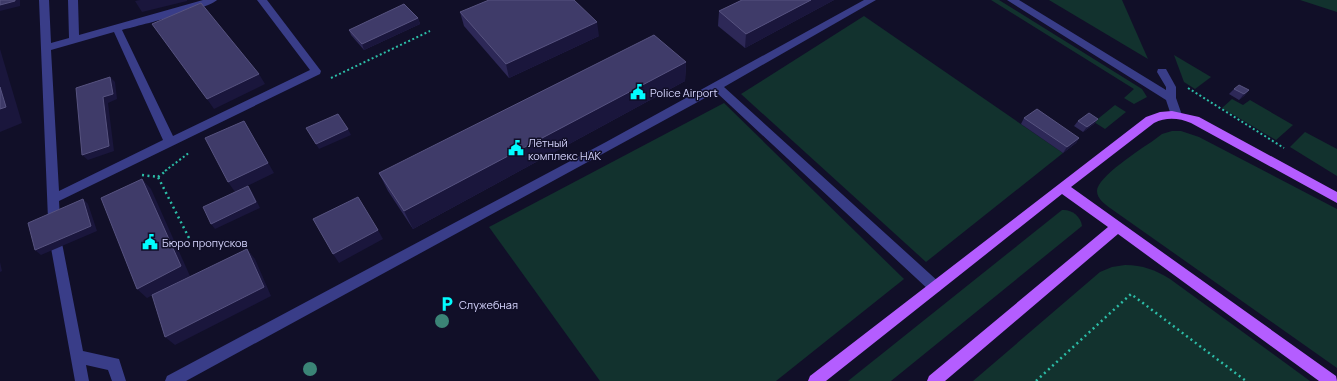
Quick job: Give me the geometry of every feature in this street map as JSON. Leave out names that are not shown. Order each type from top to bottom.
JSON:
[{"type":"main road","points":[[815,381],[1062,187],[1150,120],[1158,116],[1176,115],[1194,120],[1337,198]]},
{"type":"main road","points":[[1062,187],[1331,381]]},
{"type":"main road","points":[[934,381],[1117,227]]},
{"type":"lane","points":[[44,0],[54,219]]},
{"type":"lane","points":[[73,0],[74,41]]},
{"type":"lane","points":[[46,48],[212,0]]},
{"type":"lane","points":[[53,199],[316,71],[262,0]]},
{"type":"lane","points":[[172,381],[446,235],[717,87],[871,0]]},
{"type":"lane","points":[[1012,0],[1172,98]]},
{"type":"lane","points":[[117,28],[170,142]]},
{"type":"lane","points":[[1162,72],[1171,87],[1176,115]]},
{"type":"lane","points":[[717,87],[935,286]]},
{"type":"lane","points":[[57,248],[82,381]]},
{"type":"lane","points":[[78,357],[114,364],[119,381]]},
{"type":"path","points":[[329,79],[430,31]]},
{"type":"path","points":[[1162,72],[1284,148]]},
{"type":"path","points":[[106,173],[158,177],[189,238]]},
{"type":"path","points":[[1036,381],[1132,294],[1246,381]]},
{"type":"green space","points":[[991,0],[999,0],[1142,89],[1147,97],[1134,104],[1124,98],[1134,89]]},
{"type":"green space","points":[[1049,0],[1122,0],[1148,59]]},
{"type":"green space","points":[[1300,0],[1337,0],[1337,12]]},
{"type":"green space","points":[[864,16],[1063,153],[926,262],[741,94]]},
{"type":"green space","points":[[1174,55],[1211,77],[1195,89],[1184,82]]},
{"type":"green space","points":[[1232,99],[1243,105],[1250,100],[1293,125],[1276,140],[1222,108]]},
{"type":"green space","points":[[724,103],[904,279],[776,381],[600,381],[489,227]]},
{"type":"green space","points":[[1115,105],[1126,112],[1105,129],[1094,122]]},
{"type":"green space","points":[[1172,131],[1181,131],[1199,137],[1337,209],[1337,368],[1110,208],[1100,199],[1097,191],[1104,178],[1130,156],[1162,134]]},
{"type":"green space","points":[[1305,132],[1337,149],[1337,176],[1290,147]]},
{"type":"green space","points":[[1062,210],[1072,212],[1078,216],[1082,226],[891,381],[848,381]]},
{"type":"green space","points":[[1125,265],[1149,269],[1170,279],[1310,381],[973,381],[1100,272],[1112,267]]},
{"type":"building","points":[[0,0],[15,0],[15,1],[0,5]]},
{"type":"building","points":[[489,0],[574,0],[597,22],[506,64],[460,12]]},
{"type":"building","points":[[742,0],[811,0],[746,34],[719,11]]},
{"type":"building","points":[[201,3],[259,74],[207,99],[152,24]]},
{"type":"building","points":[[404,4],[418,18],[362,44],[349,30]]},
{"type":"building","points":[[654,35],[686,62],[404,211],[379,173]]},
{"type":"building","points":[[110,77],[113,94],[103,97],[109,146],[82,155],[76,88]]},
{"type":"building","points":[[1239,85],[1249,90],[1244,94],[1234,89]]},
{"type":"building","points":[[0,87],[6,107],[0,109]]},
{"type":"building","points":[[1037,109],[1079,138],[1067,147],[1024,118]]},
{"type":"building","points":[[1089,113],[1098,119],[1087,127],[1078,121]]},
{"type":"building","points":[[338,114],[348,129],[316,144],[306,128]]},
{"type":"building","points":[[244,121],[268,163],[228,182],[205,138]]},
{"type":"building","name":"Бюро пропусков","points":[[142,179],[181,266],[137,289],[101,198]]},
{"type":"building","points":[[248,186],[256,202],[211,224],[203,207]]},
{"type":"building","points":[[358,197],[378,230],[333,254],[313,219]]},
{"type":"building","points":[[83,199],[91,226],[35,250],[28,223]]},
{"type":"building","points":[[247,249],[264,287],[165,337],[152,295]]},
{"type":"place","name":"Police Airport","points":[[638,92]]},
{"type":"place","name":"Лётный комплекс НАК","points":[[516,148]]},
{"type":"place","name":"Бюро пропусков","points":[[150,242]]},
{"type":"place","name":"Служебная","points":[[447,304]]}]
